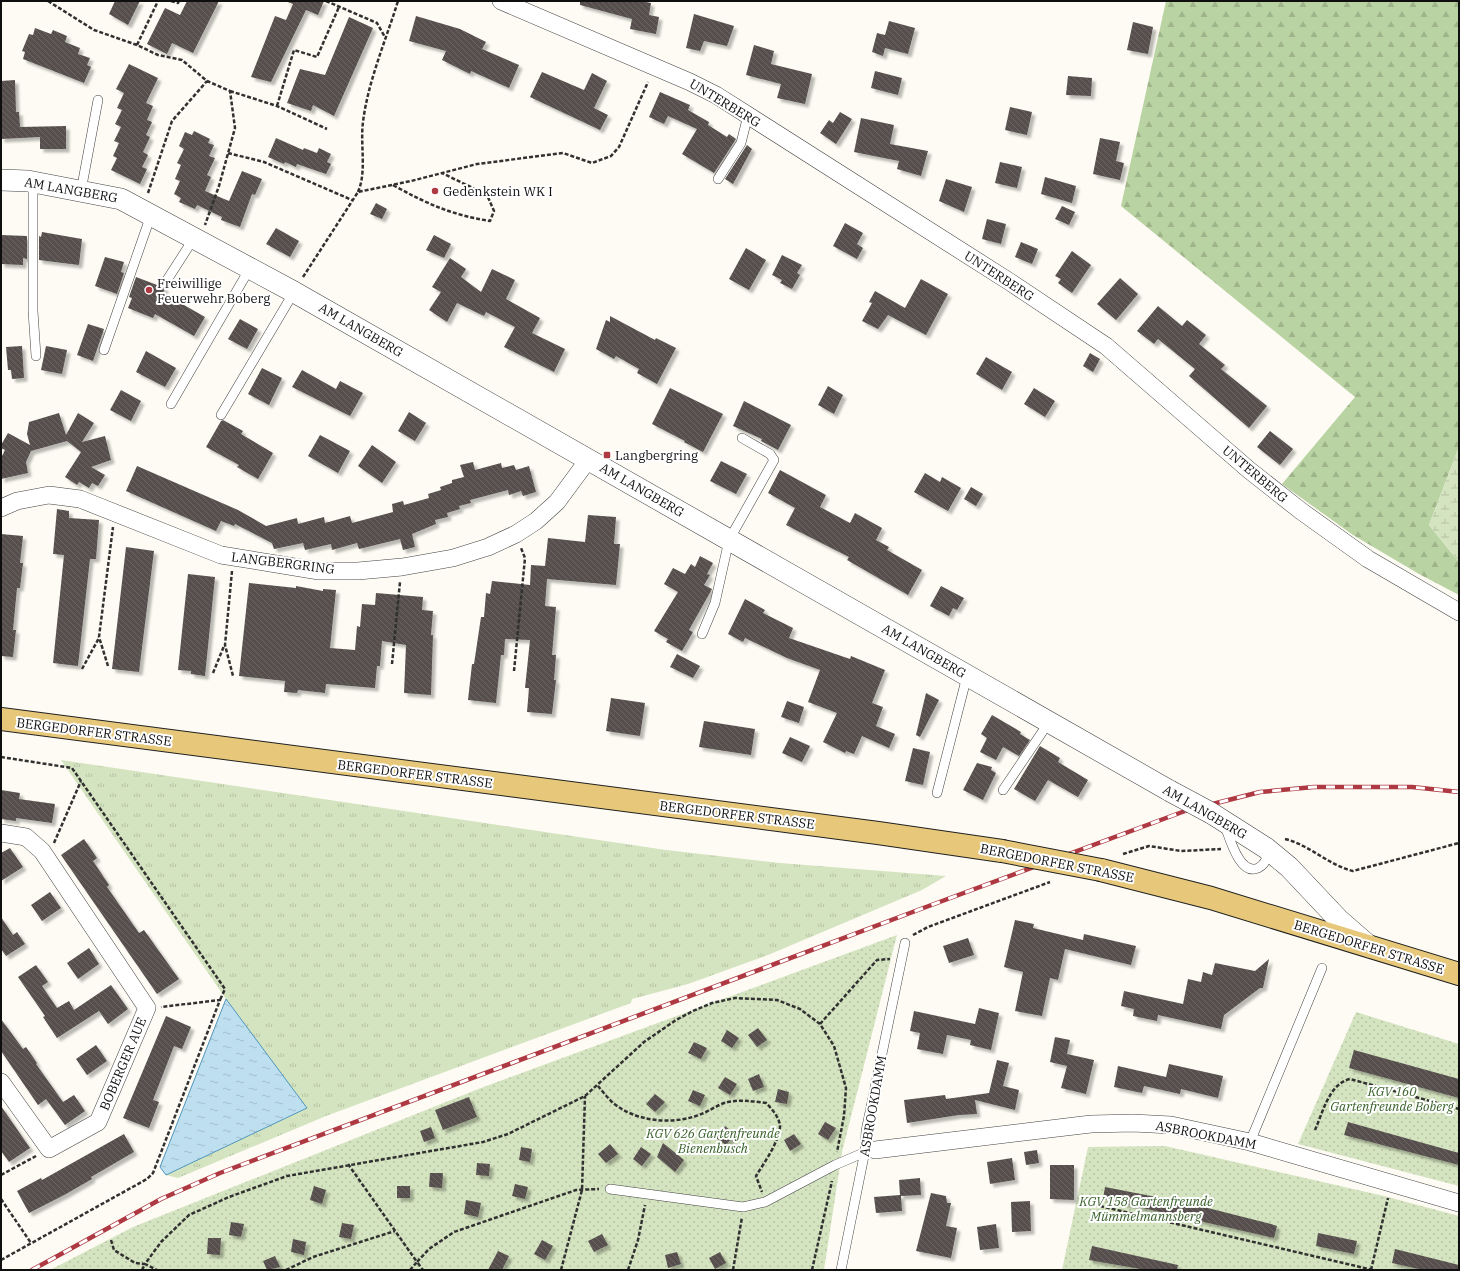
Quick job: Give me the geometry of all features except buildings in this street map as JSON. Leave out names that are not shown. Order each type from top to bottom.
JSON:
[{"type":"main road","name":"BERGEDORFER STRASSE","points":[[1,719],[878,832],[1002,851],[1100,870],[1211,898],[1459,974]]},
{"type":"street","name":"UNTERBERG","points":[[501,1],[655,67],[716,95],[1010,282],[1106,346],[1249,470],[1301,511],[1368,559],[1459,612]]},
{"type":"street","name":"AM LANGBERG","points":[[1,180],[33,182],[121,199],[294,292],[1217,817],[1262,845],[1289,867],[1339,920],[1371,947]]},
{"type":"street","name":"LANGBERGRING","points":[[1,508],[17,501],[50,495],[80,499],[221,555],[319,571],[358,571],[402,567],[453,558],[488,547],[516,534],[536,521],[557,502],[588,460]]},
{"type":"street","name":"BOBERGER AUE","points":[[1,833],[26,837],[42,851],[147,1008],[98,1122],[48,1149]]},
{"type":"street","points":[[1,1082],[48,1149]]},
{"type":"street","name":"ASBROOKDAMM","points":[[870,1150],[1105,1124],[1171,1125],[1250,1142],[1459,1203]]},
{"type":"lane","points":[[81,191],[98,100]]},
{"type":"lane","points":[[718,178],[741,143],[749,116]]},
{"type":"lane","points":[[33,182],[33,312],[36,356]]},
{"type":"lane","points":[[104,350],[146,212]]},
{"type":"lane","points":[[167,280],[196,239]]},
{"type":"lane","points":[[171,404],[250,268]]},
{"type":"lane","points":[[221,415],[294,292]]},
{"type":"lane","points":[[702,634],[715,603],[729,540],[774,460],[770,454],[742,438]]},
{"type":"lane","points":[[937,793],[967,676]]},
{"type":"lane","points":[[1003,790],[1049,722]]},
{"type":"lane","points":[[1217,817],[1242,863],[1247,868],[1252,870],[1264,864],[1268,853],[1262,845]]},
{"type":"lane","name":"ASBROOKDAMM","points":[[841,1270],[870,1150],[866,1131],[905,943]]},
{"type":"lane","points":[[1250,1142],[1322,968]]},
{"type":"lane","points":[[610,1188],[743,1207],[765,1202],[835,1165],[870,1150]]},
{"type":"path","points":[[48,1],[94,30],[137,45],[158,55],[182,60],[207,81],[230,91],[277,106],[327,129]]},
{"type":"path","points":[[137,45],[158,1]]},
{"type":"path","points":[[171,1],[178,3],[179,1]]},
{"type":"path","points":[[326,1],[377,23],[386,39]]},
{"type":"path","points":[[308,267],[358,192],[362,182],[363,122],[374,74],[398,1]]},
{"type":"path","points":[[277,106],[294,50],[317,57],[339,7]]},
{"type":"path","points":[[358,192],[393,185],[477,164],[563,153],[592,163],[611,156],[619,147],[655,67]]},
{"type":"path","points":[[146,212],[172,121],[207,81]]},
{"type":"path","points":[[196,239],[219,186],[235,128],[230,91]]},
{"type":"path","points":[[228,153],[264,162],[316,183],[352,200]]},
{"type":"path","points":[[393,185],[426,204],[460,216],[490,221],[494,210],[487,195],[442,173]]},
{"type":"path","points":[[82,668],[99,637],[114,513]]},
{"type":"path","points":[[514,671],[525,558],[516,534]]},
{"type":"path","points":[[213,673],[224,645],[234,557]]},
{"type":"path","points":[[392,664],[402,567]]},
{"type":"path","points":[[99,637],[108,666]]},
{"type":"path","points":[[224,645],[232,676]]},
{"type":"path","points":[[1,757],[72,768],[225,988],[153,1174],[147,1179],[1,1260]]},
{"type":"path","points":[[42,851],[56,842],[81,781]]},
{"type":"path","points":[[1262,845],[1284,839],[1296,842],[1340,868],[1353,870],[1459,843]]},
{"type":"path","points":[[1123,854],[1149,846],[1181,851],[1233,847]]},
{"type":"path","points":[[905,943],[912,935],[928,927],[1050,882]]},
{"type":"path","points":[[820,1024],[877,960],[901,958]]},
{"type":"path","points":[[142,1270],[144,1264],[162,1242],[189,1215],[229,1197],[287,1176],[348,1164],[483,1142],[508,1134],[585,1096],[598,1086],[644,1042],[682,1017],[712,1003],[735,998],[777,1000],[800,1009],[820,1024],[834,1046],[846,1088],[844,1116],[835,1165],[812,1270]]},
{"type":"path","points":[[147,1008],[220,1000]]},
{"type":"path","points":[[1315,1130],[1333,1090],[1342,1081],[1350,1079],[1459,1109]]},
{"type":"path","points":[[598,1086],[611,1102],[625,1111],[648,1119],[663,1121],[696,1116],[724,1104],[743,1100],[766,1103],[776,1114],[780,1127],[773,1148],[756,1176],[765,1202]]},
{"type":"path","points":[[561,1270],[582,1190],[585,1096]]},
{"type":"path","points":[[1,1175],[48,1149]]},
{"type":"path","points":[[348,1164],[423,1270]]},
{"type":"path","points":[[1100,1206],[1372,1270],[1391,1184]]},
{"type":"path","points":[[410,1270],[429,1249],[454,1232],[576,1190],[610,1188]]},
{"type":"path","points":[[628,1270],[638,1240],[648,1193]]},
{"type":"path","points":[[1,1199],[31,1243]]},
{"type":"path","points":[[733,1270],[743,1207]]},
{"type":"path","points":[[286,1270],[313,1257],[395,1231]]},
{"type":"path","points":[[111,1240],[114,1250],[135,1263],[144,1264],[157,1270]]},
{"type":"green space","points":[[1166,1],[1459,1],[1459,447],[1429,525],[1459,562],[1459,595],[1419,574],[1353,535],[1282,484],[1355,397],[1121,206]]},
{"type":"green space","points":[[1459,447],[1459,562],[1429,525]]},
{"type":"green space","points":[[61,760],[666,850],[780,863],[946,876],[922,890],[768,955],[688,984],[632,999],[631,1003],[326,1116],[178,1178],[166,1175],[306,1108],[226,999]]},
{"type":"green space","name":"KGV 626 Gartenfreunde Bienenbusch","points":[[897,935],[842,1152],[824,1270],[50,1270],[133,1227],[481,1088]]},
{"type":"green space","name":"KGV 160 Gartenfreunde Boberg","points":[[1356,1012],[1459,1044],[1459,1186],[1298,1144]]},
{"type":"green space","name":"KGV 158 Gartenfreunde Mümmelmannsberg","points":[[1165,1146],[1384,1196],[1459,1216],[1459,1270],[1062,1270],[1088,1147]]},
{"type":"water","points":[[226,999],[307,1108],[166,1175],[160,1167]]},
{"type":"railway","points":[[32,1270],[161,1199],[220,1173],[1185,811],[1260,792],[1314,787],[1412,787],[1459,792]]},
{"type":"place","name":"Gedenkstein WK I","points":[[435,191]]},
{"type":"place","name":"Freiwillige Feuerwehr Boberg","points":[[149,290]]},
{"type":"place","name":"Langbergring","points":[[607,455]]}]
